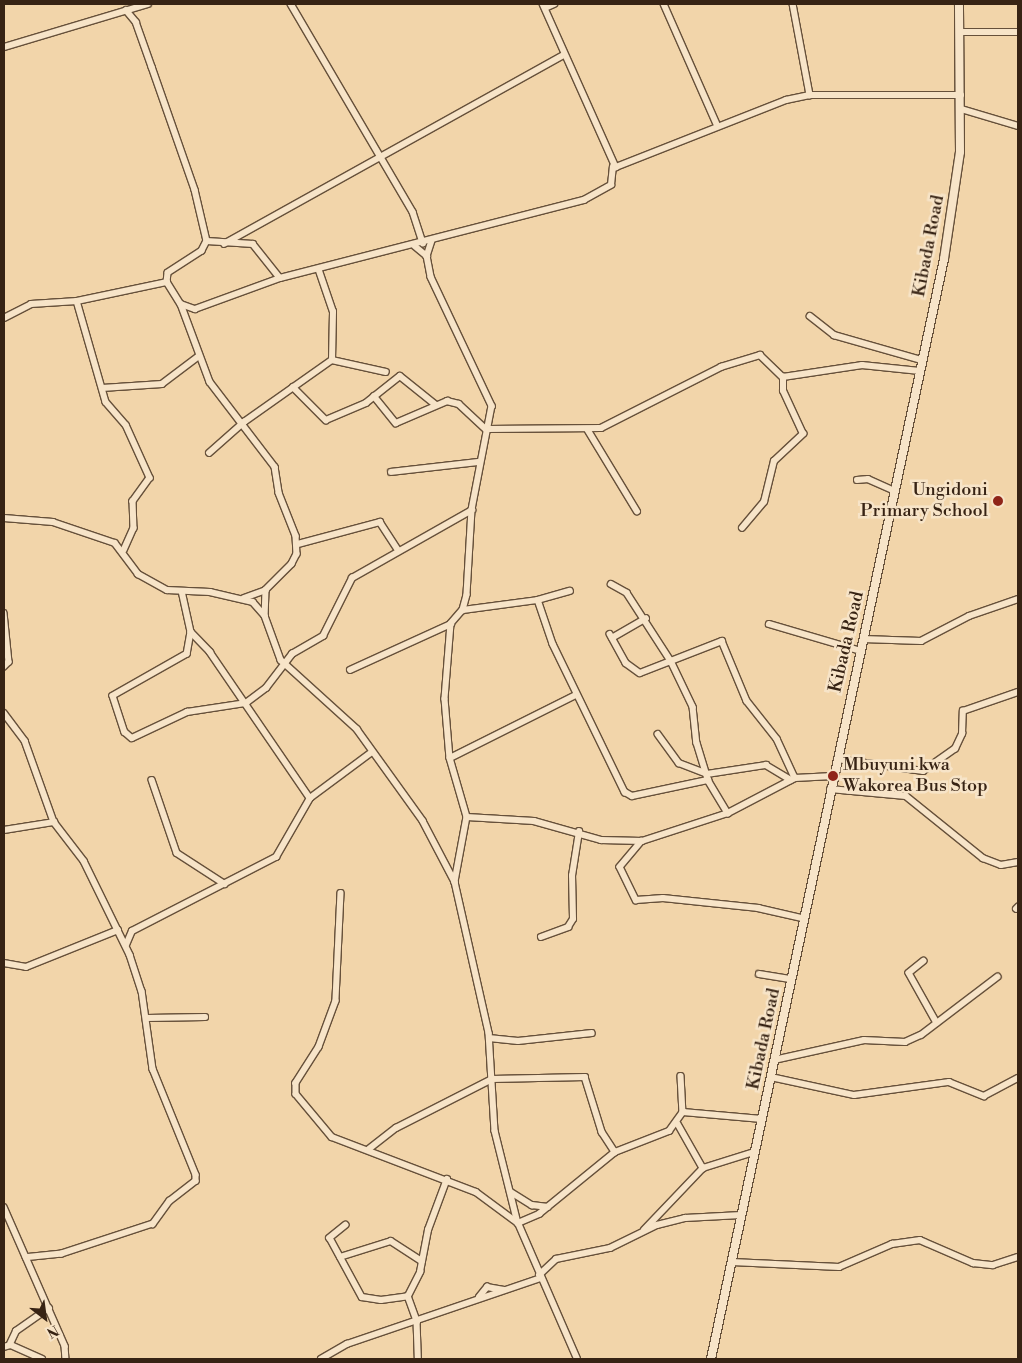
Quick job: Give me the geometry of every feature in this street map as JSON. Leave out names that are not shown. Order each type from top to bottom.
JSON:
[{"type":"main road","name":"Kibada Road","points":[[711,1359],[792,979],[802,918],[895,491],[954,198],[961,109],[960,4]]},
{"type":"street","points":[[4,47],[148,4]]},
{"type":"street","points":[[291,4],[413,212],[423,243]]},
{"type":"street","points":[[181,304],[195,309],[280,278],[318,271],[415,246],[595,196],[615,180],[613,167],[544,6],[554,4]]},
{"type":"street","points":[[664,4],[717,124]]},
{"type":"street","points":[[793,4],[810,95]]},
{"type":"street","points":[[4,518],[31,517],[68,526],[124,550],[138,574],[162,588],[244,598],[266,590],[287,572],[298,544],[279,493],[275,467],[241,427],[210,382],[181,304],[167,282],[168,273],[202,251],[207,241],[195,190],[136,22],[126,10]]},
{"type":"street","points":[[961,32],[1018,32]]},
{"type":"street","points":[[224,244],[564,55]]},
{"type":"street","points":[[613,167],[717,124],[810,95],[961,95]]},
{"type":"street","points":[[961,109],[1018,126]]},
{"type":"street","points":[[207,241],[224,244],[254,244],[280,278]]},
{"type":"street","points":[[350,670],[451,624],[463,610],[472,510],[479,462],[492,398],[437,293],[427,256],[432,241]]},
{"type":"street","points":[[415,246],[427,256]]},
{"type":"street","points":[[318,271],[333,312],[332,360]]},
{"type":"street","points":[[4,318],[31,304],[77,301],[167,282]]},
{"type":"street","points":[[77,301],[109,407],[126,425],[150,478],[133,501],[134,528],[124,550]]},
{"type":"street","points":[[810,316],[834,335],[922,360]]},
{"type":"street","points":[[374,396],[396,422],[435,404],[459,404],[487,429],[588,430],[614,423],[721,367],[760,354],[783,377],[783,391],[803,434],[774,461],[764,502],[742,528]]},
{"type":"street","points":[[102,388],[162,384],[199,356]]},
{"type":"street","points":[[208,454],[241,427],[332,360],[386,372]]},
{"type":"street","points":[[783,377],[862,365],[920,371]]},
{"type":"street","points":[[294,387],[326,420],[374,396],[404,376],[435,404]]},
{"type":"street","points":[[588,430],[636,511]]},
{"type":"street","points":[[391,472],[479,462]]},
{"type":"street","points":[[857,480],[868,479],[895,491]]},
{"type":"street","points":[[191,632],[183,660],[113,696],[128,737],[187,712],[246,703],[285,665],[292,654],[322,636],[352,578],[398,550],[472,510]]},
{"type":"street","points":[[298,544],[380,522],[398,550]]},
{"type":"street","points":[[611,584],[627,593],[646,618],[671,661],[693,708],[697,743],[708,777],[728,813]]},
{"type":"street","points":[[266,590],[265,616],[285,665],[338,708],[423,820],[455,882],[489,1038],[495,1131],[518,1222],[540,1277],[577,1359]]},
{"type":"street","points":[[182,591],[191,632],[246,703],[310,798]]},
{"type":"street","points":[[463,610],[538,600],[570,591]]},
{"type":"street","points":[[244,598],[265,616]]},
{"type":"street","points":[[863,639],[921,641],[969,616],[1018,599]]},
{"type":"street","points":[[538,600],[576,695],[625,792],[632,796],[766,765],[793,779]]},
{"type":"street","points":[[4,613],[9,662],[4,667]]},
{"type":"street","points":[[646,618],[611,636],[634,671],[646,672],[722,641],[747,700],[777,739],[793,779]]},
{"type":"street","points":[[451,624],[444,712],[450,758],[468,817],[455,882]]},
{"type":"street","points":[[769,624],[860,650]]},
{"type":"street","points":[[836,759],[923,771],[955,749],[963,712],[1018,692]]},
{"type":"street","points":[[450,758],[576,695]]},
{"type":"street","points":[[4,714],[25,741],[54,822],[84,862],[126,945],[147,1018],[153,1069],[196,1181],[170,1201],[153,1224],[62,1254],[26,1258]]},
{"type":"street","points":[[658,734],[679,763],[708,777]]},
{"type":"street","points":[[4,963],[26,967],[118,929],[132,931],[276,857],[310,798],[372,752]]},
{"type":"street","points":[[468,817],[534,821],[579,832],[601,840],[642,841],[728,813],[793,779],[833,776]]},
{"type":"street","points":[[152,780],[177,854],[225,884]]},
{"type":"street","points":[[830,789],[906,796],[983,858],[1001,865],[1018,862]]},
{"type":"street","points":[[4,830],[54,822]]},
{"type":"street","points":[[541,937],[568,927],[573,919],[572,876],[579,832]]},
{"type":"street","points":[[642,841],[620,867],[636,900],[663,898],[758,908],[802,918]]},
{"type":"street","points":[[341,893],[336,1001],[295,1091],[332,1137],[369,1149],[476,1192],[518,1222]]},
{"type":"street","points":[[126,945],[132,931]]},
{"type":"street","points":[[924,961],[909,973],[937,1023]]},
{"type":"street","points":[[759,974],[792,979]]},
{"type":"street","points":[[774,1060],[864,1040],[905,1042],[937,1023],[997,977]]},
{"type":"street","points":[[147,1018],[206,1017]]},
{"type":"street","points":[[489,1038],[518,1041],[592,1033]]},
{"type":"street","points":[[518,1222],[548,1207],[615,1152],[678,1124],[683,1112],[681,1076]]},
{"type":"street","points":[[771,1077],[854,1095],[949,1082],[984,1096],[1018,1078]]},
{"type":"street","points":[[369,1149],[396,1128],[492,1079],[589,1079],[602,1132],[615,1152]]},
{"type":"street","points":[[683,1112],[762,1119]]},
{"type":"street","points":[[678,1124],[703,1168]]},
{"type":"street","points":[[642,1231],[703,1168],[754,1152]]},
{"type":"street","points":[[418,1359],[417,1321],[408,1296],[422,1261],[447,1179]]},
{"type":"street","points":[[511,1192],[532,1205],[548,1207]]},
{"type":"street","points":[[4,1207],[49,1308],[66,1359]]},
{"type":"street","points":[[321,1359],[347,1344],[540,1277],[556,1259],[610,1248],[642,1231],[686,1218],[741,1215]]},
{"type":"street","points":[[346,1225],[330,1238],[366,1299],[408,1296]]},
{"type":"street","points":[[732,1262],[839,1267],[892,1244],[920,1240],[973,1263],[994,1265],[1018,1257]]},
{"type":"street","points":[[340,1257],[391,1241],[422,1261]]},
{"type":"street","points":[[4,1347],[11,1344],[16,1331],[49,1308]]},
{"type":"street","points":[[4,1340],[42,1359]]},
{"type":"place","name":"Ungidoni Primary School","points":[[998,501]]},
{"type":"place","name":"Mbuyuni kwa Wakorea Bus Stop","points":[[833,776]]}]
